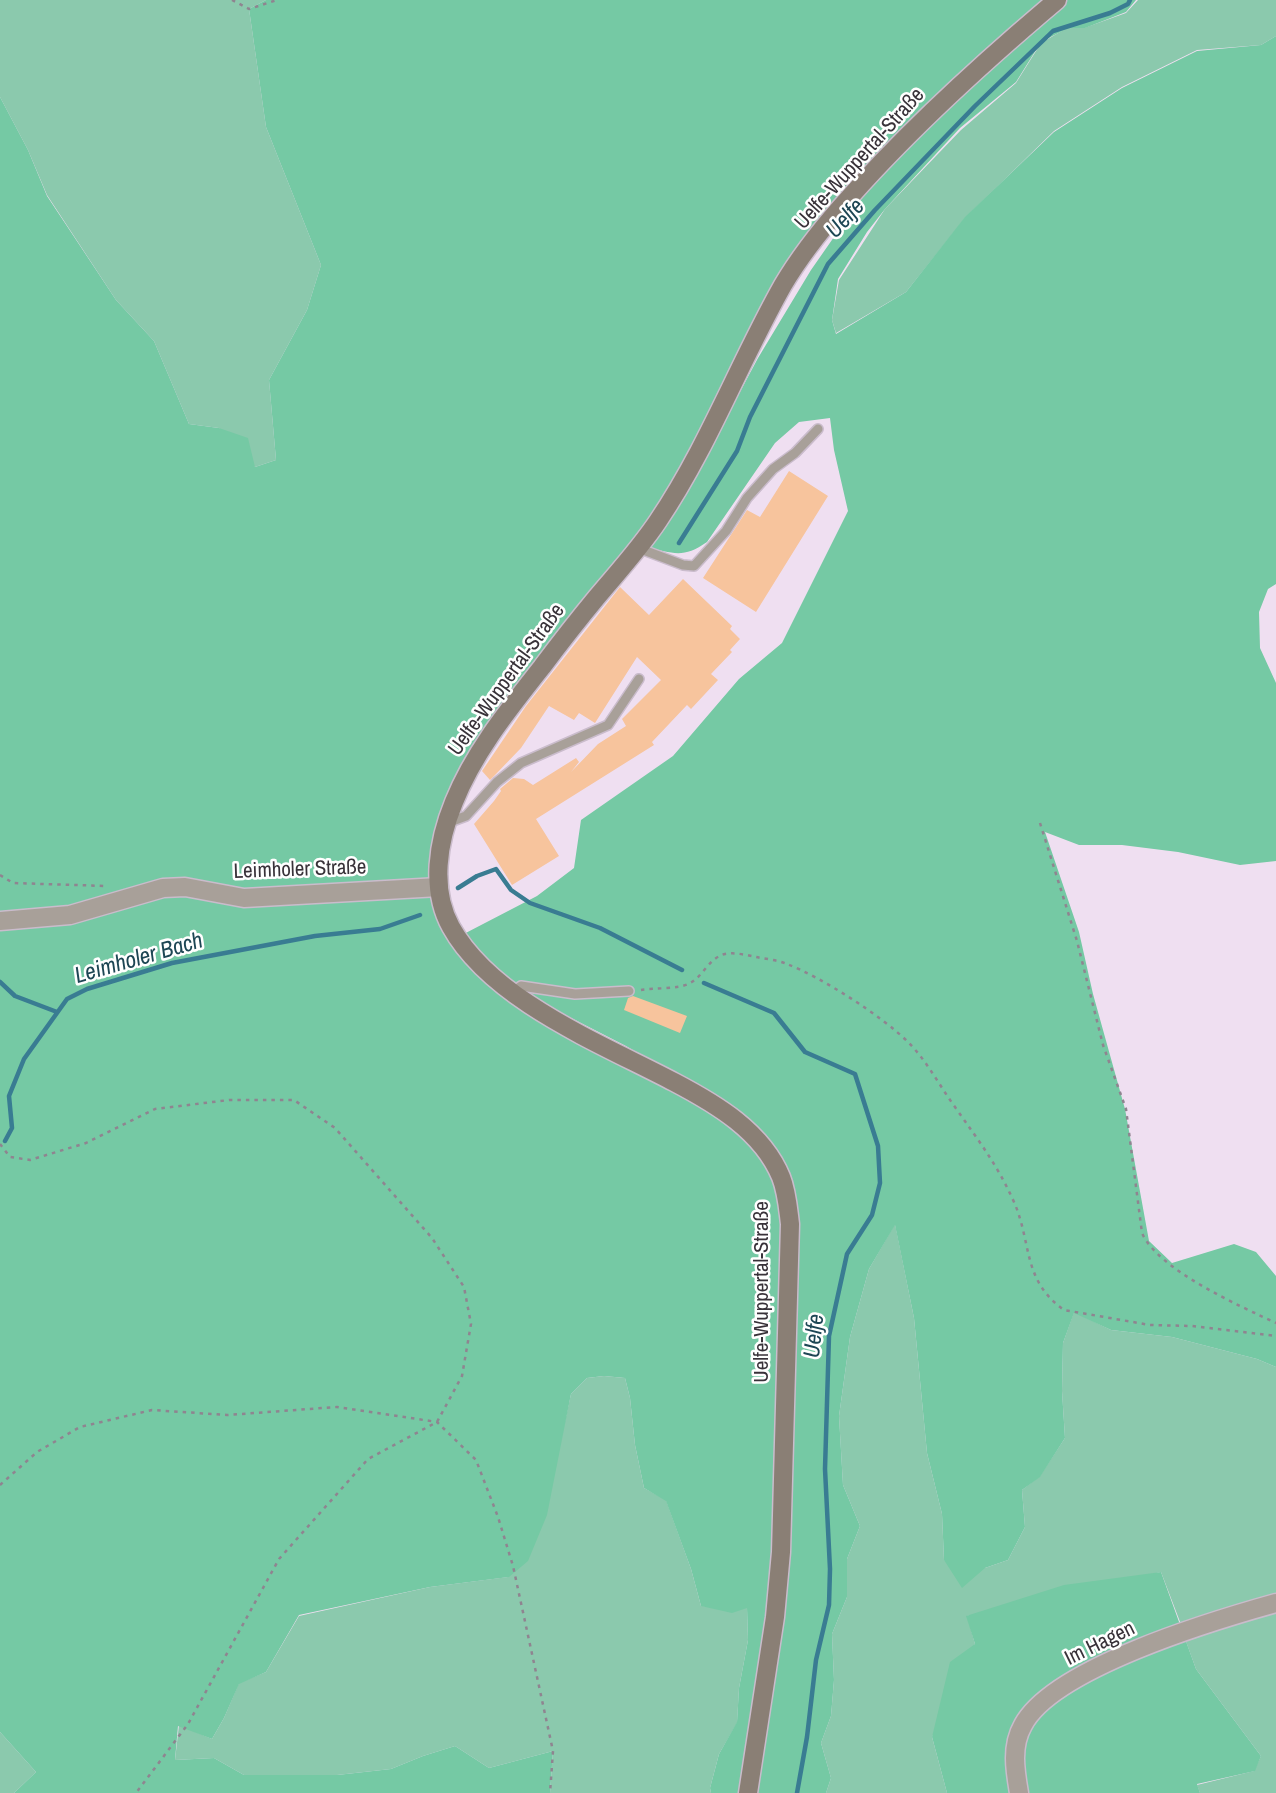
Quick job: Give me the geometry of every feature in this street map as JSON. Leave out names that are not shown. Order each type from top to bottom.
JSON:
[{"type":"main road","name":"Uelfe-Wuppertal-Straße","points":[[748,1793],[775,1617],[781,1552],[790,1224],[785,1188],[762,1145],[726,1112],[533,1008],[490,974],[464,947],[441,904],[440,851],[446,824],[464,779],[519,696],[638,548],[679,489],[785,282],[813,243],[842,207],[961,83],[1057,0]]},
{"type":"street","name":"Leimholer Straße","points":[[0,921],[69,915],[163,888],[185,887],[244,898],[439,887]]},
{"type":"street","name":"Im Hagen","points":[[1019,1793],[1015,1771],[1016,1739],[1024,1721],[1056,1692],[1122,1655],[1230,1616],[1276,1603]]},
{"type":"lane","points":[[638,548],[682,565],[694,566],[726,531],[747,498],[764,478],[795,453],[818,429]]},
{"type":"lane","points":[[446,824],[466,816],[497,782],[521,764],[608,725],[639,679]]},
{"type":"lane","points":[[512,993],[521,986],[575,994],[629,991]]},
{"type":"path","points":[[232,0],[249,9],[277,0]]},
{"type":"path","points":[[1040,823],[1080,952],[1103,1045],[1126,1109],[1142,1233],[1147,1244],[1180,1271],[1232,1302],[1276,1323]]},
{"type":"path","points":[[0,875],[13,883],[113,886]]},
{"type":"path","points":[[629,991],[689,984],[712,960],[724,954],[739,954],[786,964],[820,980],[879,1019],[907,1041],[924,1061],[991,1158],[1018,1210],[1031,1269],[1053,1302],[1064,1310],[1150,1325],[1192,1326],[1276,1336]]},
{"type":"path","points":[[0,1144],[10,1157],[30,1160],[86,1143],[155,1110],[229,1100],[294,1100],[335,1128],[432,1238],[464,1287],[471,1324],[462,1376],[437,1422],[368,1459],[279,1559],[188,1724],[136,1793]]},
{"type":"path","points":[[0,1485],[37,1452],[80,1427],[152,1410],[227,1415],[337,1407],[437,1422],[476,1460],[513,1566],[553,1751],[550,1793]]},
{"type":"green space","points":[[0,0],[266,0],[249,9],[266,127],[321,265],[307,310],[269,380],[276,460],[255,467],[219,428],[189,424],[154,341],[116,300],[47,195],[28,150],[0,97]]},
{"type":"green space","points":[[266,0],[1057,0],[975,73],[916,130],[822,230],[784,283],[767,313],[675,495],[625,563],[542,663],[501,720],[466,777],[444,834],[439,888],[458,937],[537,896],[574,868],[581,820],[673,756],[739,679],[782,643],[848,511],[834,450],[830,418],[799,422],[775,443],[707,542],[684,553],[646,547],[703,461],[758,358],[811,270],[880,171],[963,86],[1064,0],[1136,0],[1126,12],[1085,28],[1068,28],[1041,42],[1016,82],[960,128],[885,209],[867,232],[838,279],[832,320],[836,334],[906,292],[965,217],[1054,132],[1122,88],[1197,51],[1261,45],[1276,36],[1276,584],[1268,589],[1259,612],[1260,648],[1276,683],[1276,861],[1240,865],[1178,852],[1122,845],[1079,845],[1045,832],[1079,932],[1125,1109],[1149,1241],[1172,1263],[1234,1244],[1256,1252],[1276,1276],[1276,1367],[1257,1359],[1172,1337],[1111,1330],[1074,1313],[1063,1343],[1065,1438],[1040,1477],[1022,1490],[1025,1527],[1008,1560],[985,1568],[962,1588],[944,1560],[942,1514],[927,1453],[914,1318],[895,1225],[869,1269],[850,1337],[839,1416],[843,1485],[860,1526],[847,1559],[847,1597],[832,1634],[834,1680],[831,1716],[821,1743],[831,1778],[826,1793],[751,1793],[778,1618],[784,1552],[792,1203],[784,1174],[764,1142],[728,1108],[626,1046],[536,1000],[460,940],[488,973],[531,1005],[655,1070],[733,1118],[762,1146],[781,1177],[790,1224],[781,1552],[775,1617],[748,1793],[711,1793],[710,1788],[719,1754],[737,1722],[739,1688],[748,1640],[747,1608],[732,1613],[701,1606],[691,1569],[666,1501],[644,1488],[625,1378],[604,1376],[587,1378],[571,1394],[547,1515],[528,1561],[509,1577],[430,1587],[299,1615],[266,1672],[239,1684],[212,1739],[178,1726],[175,1760],[214,1758],[244,1775],[337,1775],[391,1769],[455,1746],[489,1768],[553,1751],[550,1793],[14,1793],[36,1772],[0,1732],[0,97],[28,150],[47,196],[116,300],[154,341],[189,424],[219,428],[248,438],[255,467],[276,460],[269,380],[307,310],[321,265],[266,127],[249,9]]},
{"type":"green space","points":[[1138,0],[1276,0],[1276,36],[1261,45],[1197,50],[1122,87],[1054,131],[966,217],[906,292],[836,333],[832,320],[839,280],[885,209],[961,130],[1016,83],[1041,43],[1067,28],[1084,28],[1126,13]]},
{"type":"green space","points":[[895,1224],[914,1318],[927,1453],[942,1514],[944,1560],[985,1568],[1008,1560],[1025,1527],[1022,1490],[1040,1476],[1065,1438],[1063,1343],[1074,1312],[1111,1330],[1172,1337],[1257,1359],[1276,1367],[1276,1596],[1182,1627],[1161,1572],[967,1616],[975,1644],[932,1737],[947,1793],[826,1793],[831,1778],[821,1743],[831,1716],[834,1680],[832,1634],[847,1597],[847,1559],[860,1526],[843,1485],[839,1416],[850,1337],[869,1269]]},
{"type":"green space","points":[[587,1378],[625,1378],[644,1488],[666,1500],[691,1569],[701,1606],[747,1607],[748,1640],[739,1688],[737,1723],[719,1754],[711,1793],[550,1793],[553,1751],[489,1768],[455,1746],[391,1769],[337,1775],[244,1775],[214,1758],[175,1760],[179,1725],[212,1739],[239,1683],[266,1672],[299,1616],[430,1587],[508,1577],[558,1453],[571,1394]]},
{"type":"green space","points":[[1161,1572],[1196,1669],[1261,1756],[1255,1771],[1197,1784],[1200,1793],[947,1793],[932,1737],[950,1662],[975,1644],[966,1616],[1064,1585]]},
{"type":"green space","points":[[1276,1608],[1276,1793],[1200,1793],[1197,1785],[1254,1771],[1261,1756],[1196,1669],[1184,1636]]},
{"type":"green space","points":[[0,1732],[36,1772],[14,1793],[0,1793]]},
{"type":"building","points":[[789,471],[828,496],[756,612],[703,578],[747,510],[760,517]]},
{"type":"building","points":[[683,579],[732,626],[730,629],[740,639],[730,650],[732,652],[711,674],[718,680],[691,709],[687,705],[652,742],[654,745],[536,819],[559,856],[512,885],[474,824],[494,801],[500,789],[513,778],[524,779],[533,785],[576,758],[579,762],[571,772],[598,744],[626,726],[622,719],[661,680],[637,657],[595,723],[579,713],[574,720],[549,706],[521,748],[490,780],[482,771],[526,706],[620,587],[649,615]]},
{"type":"building","points":[[633,996],[687,1016],[680,1033],[624,1010],[628,998]]},
{"type":"waterway","name":"Uelfe","points":[[679,543],[737,451],[750,417],[828,264],[875,210],[975,106],[1053,31],[1110,13],[1128,4],[1130,0]]},
{"type":"waterway","name":"Uelfe","points":[[458,888],[477,876],[496,869],[511,890],[530,903],[600,928],[682,970]]},
{"type":"waterway","name":"Leimholer Bach","points":[[5,1141],[12,1128],[9,1096],[24,1059],[67,999],[87,989],[172,963],[315,936],[380,929],[420,915]]},
{"type":"waterway","points":[[0,982],[15,996],[57,1012]]},
{"type":"waterway","name":"Uelfe","points":[[704,983],[774,1013],[805,1052],[855,1074],[878,1146],[880,1183],[872,1215],[847,1254],[829,1336],[825,1469],[829,1605],[816,1660],[797,1793]]}]
